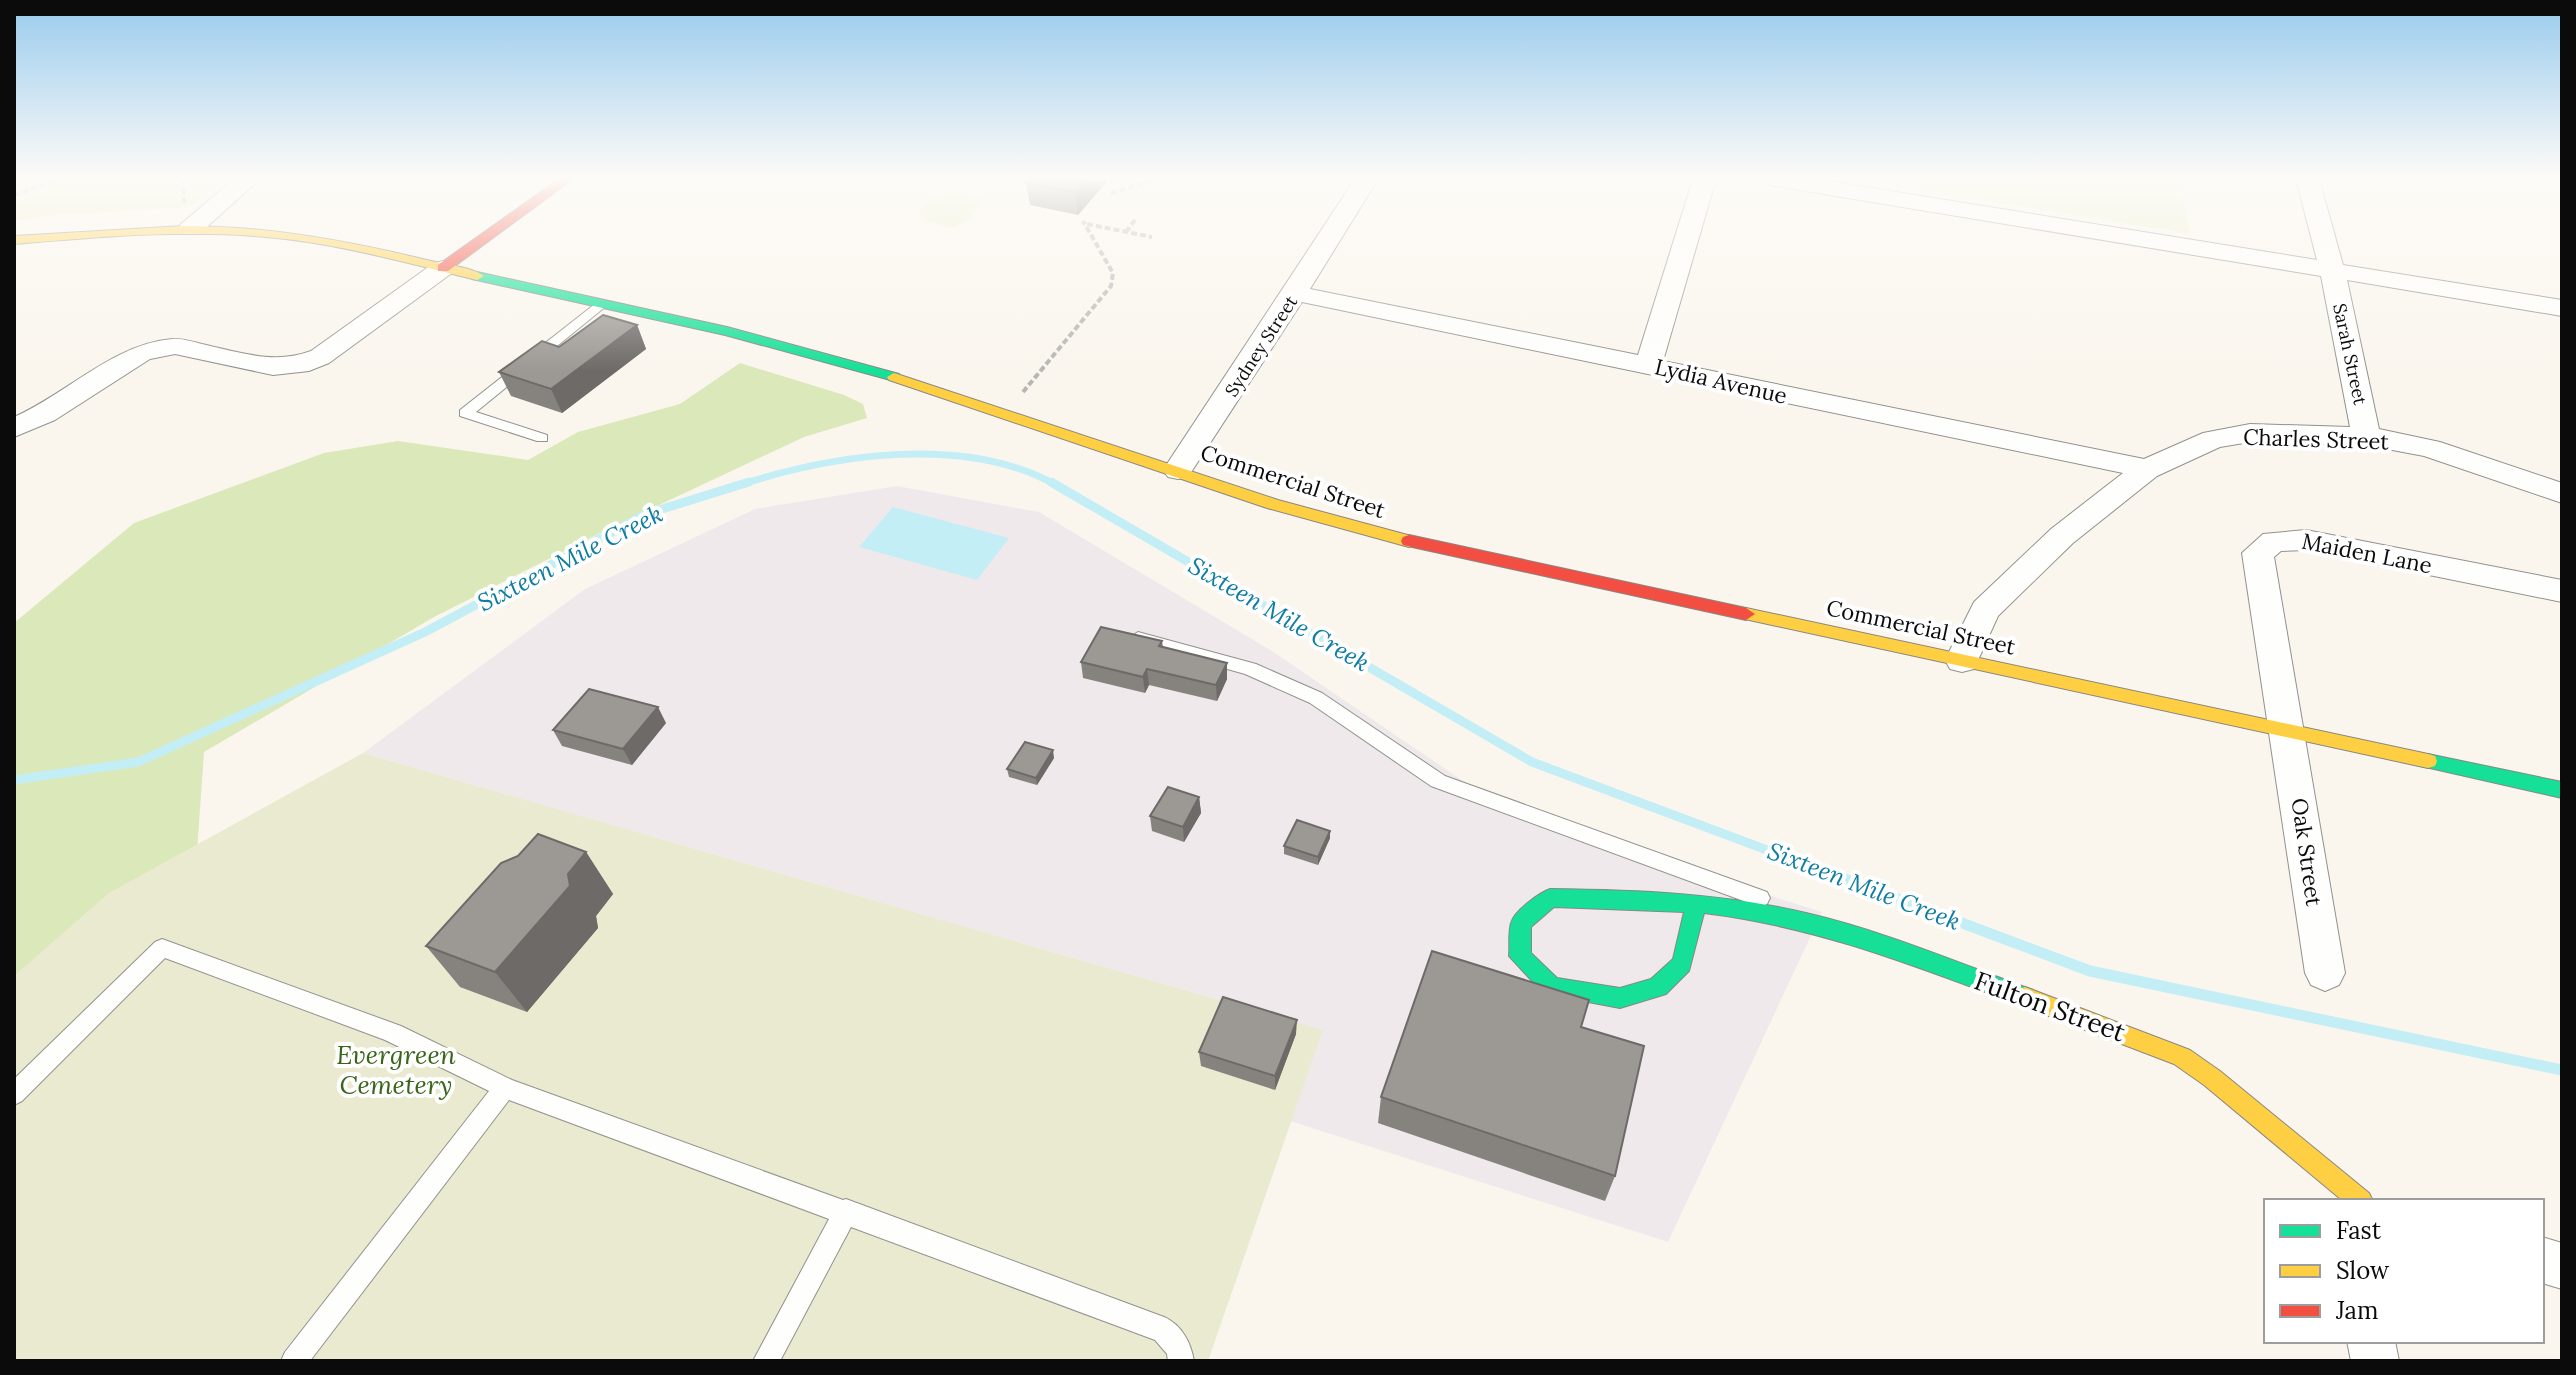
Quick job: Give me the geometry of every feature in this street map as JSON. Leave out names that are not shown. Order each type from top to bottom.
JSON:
[{"type":"street","name":"Commercial Street","points":[[324,243],[727,331],[856,364],[1273,504],[1384,536],[2562,790]]},
{"type":"street","points":[[14,428],[57,407],[141,353],[175,346],[273,367],[299,365],[320,357],[478,243]]},
{"type":"street","name":"Sydney Street","points":[[1178,470],[1326,243]]},
{"type":"street","points":[[1648,365],[1685,243]]},
{"type":"street","points":[[2167,243],[2562,308]]},
{"type":"street","name":"Sarah Street","points":[[2324,243],[2366,436]]},
{"type":"street","name":"Lydia Avenue","points":[[1295,293],[1648,365],[1706,381],[2147,469]]},
{"type":"street","name":"Charles Street","points":[[1962,660],[1985,610],[2062,536],[2147,469],[2213,439],[2250,433],[2366,436],[2430,448],[2562,493]]},
{"type":"street","name":"Maiden Lane","points":[[2288,731],[2262,592],[2258,553],[2274,541],[2306,540],[2562,591]]},
{"type":"street","name":"Oak Street","points":[[2288,731],[2325,973]]},
{"type":"street","name":"Fulton Street","points":[[1695,907],[1682,964],[1658,987],[1620,998],[1551,986],[1520,956],[1521,923],[1550,898],[1628,898],[1759,913],[1840,931],[2141,1039],[2182,1057],[2212,1078],[2359,1199]]},
{"type":"lane","points":[[542,438],[465,413],[600,304]]},
{"type":"lane","points":[[1124,635],[1250,669],[1316,698],[1438,781],[1594,840],[1718,881],[1840,931]]},
{"type":"lane","points":[[14,1094],[162,948],[393,1033],[505,1088],[1164,1330],[1179,1349],[1181,1361]]},
{"type":"lane","points":[[294,1361],[505,1088]]},
{"type":"lane","points":[[766,1361],[846,1211]]},
{"type":"path","points":[[1005,415],[1111,286],[1113,273],[1096,243]]},
{"type":"shaded area","points":[[897,486],[1039,512],[1272,651],[1513,815],[1822,912],[1668,1242],[1290,1121],[1322,1030],[363,753],[585,589],[755,509]]},
{"type":"green space","points":[[740,363],[844,395],[863,404],[867,418],[804,437],[608,529],[434,617],[204,752],[195,880],[14,1062],[14,623],[134,523],[324,453],[398,441],[528,460],[578,432],[680,404]]},
{"type":"green space","name":"Evergreen Cemetery","points":[[363,753],[1323,1030],[1208,1361],[14,1361],[14,976],[109,893]]},
{"type":"water","points":[[893,507],[1009,538],[977,580],[859,547]]},
{"type":"building","points":[[603,315],[637,325],[551,389],[499,372],[542,341],[559,347]]},
{"type":"building","points":[[1101,627],[1162,641],[1159,646],[1227,663],[1216,685],[1147,669],[1143,677],[1081,662]]},
{"type":"building","points":[[589,689],[658,707],[623,749],[553,730]]},
{"type":"building","points":[[1025,742],[1053,750],[1036,778],[1007,769]]},
{"type":"building","points":[[1168,787],[1199,797],[1183,827],[1150,816]]},
{"type":"building","points":[[1297,820],[1330,831],[1318,857],[1284,846]]},
{"type":"building","points":[[538,834],[586,852],[568,874],[570,886],[495,972],[426,946],[501,863],[518,856]]},
{"type":"building","points":[[1432,951],[1589,1000],[1581,1027],[1644,1046],[1615,1176],[1381,1097]]},
{"type":"building","points":[[1223,997],[1297,1020],[1275,1076],[1199,1052]]},
{"type":"waterway","name":"Sixteen Mile Creek","points":[[743,484],[818,464],[900,454],[981,459],[1019,469],[1054,484]]},
{"type":"waterway","name":"Sixteen Mile Creek","points":[[14,780],[138,762],[425,632],[646,514],[749,482]]},
{"type":"waterway","name":"Sixteen Mile Creek","points":[[1051,482],[1532,762],[1831,874]]},
{"type":"waterway","name":"Sixteen Mile Creek","points":[[1826,872],[2090,971],[2562,1070]]},
{"type":"traffic: fast","points":[[477,276],[727,331],[894,377]]},
{"type":"traffic: fast","points":[[2428,761],[2562,790]]},
{"type":"traffic: fast","points":[[1695,907],[1682,964],[1658,987],[1620,998],[1551,986],[1520,956],[1521,923],[1550,898],[1697,904],[1770,914],[1841,931],[2025,997]]},
{"type":"traffic: slow","points":[[334,243],[477,276]]},
{"type":"traffic: slow","points":[[894,377],[1273,504],[1409,541]]},
{"type":"traffic: slow","points":[[1746,614],[2428,761]]},
{"type":"traffic: slow","points":[[2025,997],[2182,1057],[2212,1078],[2359,1199]]},
{"type":"traffic: jam","points":[[443,268],[478,243]]},
{"type":"traffic: jam","points":[[1409,541],[1746,614]]}]
